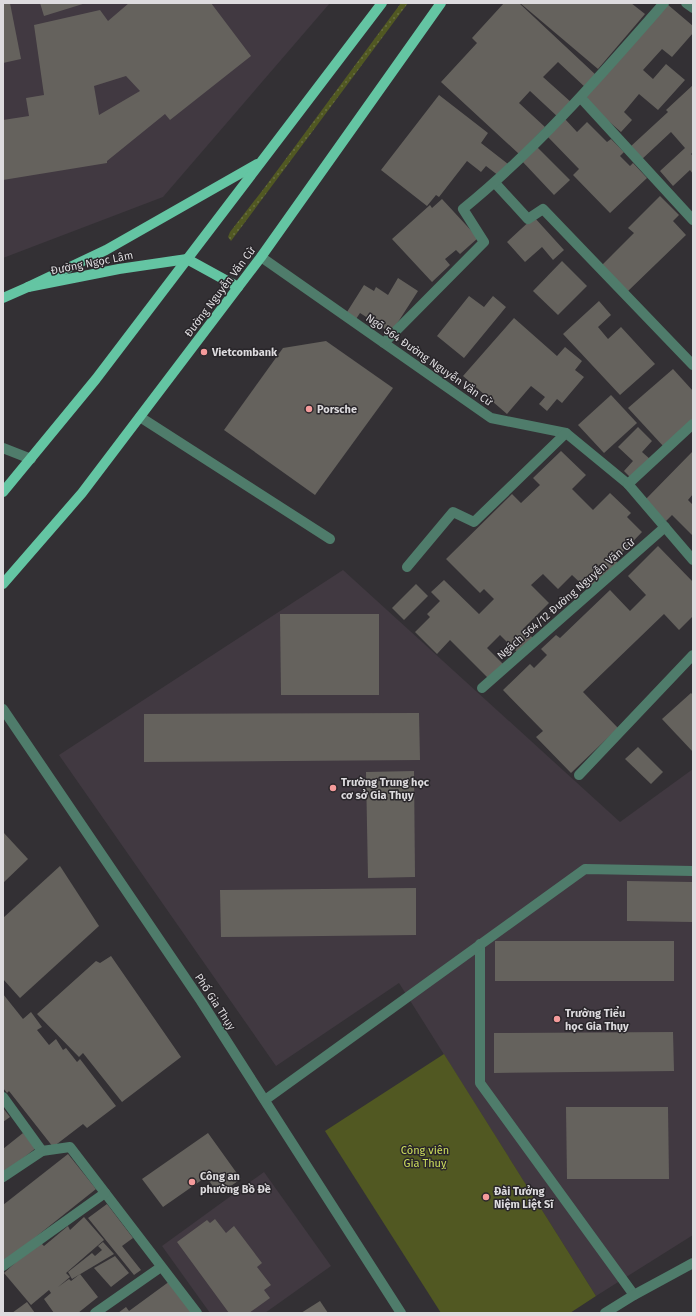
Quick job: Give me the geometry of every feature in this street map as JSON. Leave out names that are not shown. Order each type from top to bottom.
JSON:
[{"type":"main road","points":[[3,492],[96,379],[382,3]]},
{"type":"main road","name":"Đường Nguyễn Văn Cừ","points":[[3,584],[82,493],[261,257],[441,3]]},
{"type":"main road","points":[[28,287],[133,236],[178,208],[260,162]]},
{"type":"main road","points":[[187,259],[238,287]]},
{"type":"main road","name":"Đường Ngọc Lâm","points":[[3,298],[28,287],[119,269],[187,259]]},
{"type":"street","points":[[384,343],[484,242],[463,209],[495,183],[581,98],[664,3]]},
{"type":"street","points":[[686,3],[693,8]]},
{"type":"street","points":[[581,98],[693,220]]},
{"type":"street","points":[[495,183],[528,219],[543,209],[693,364]]},
{"type":"street","name":"Ngõ 564 Đường Nguyễn Văn Cừ","points":[[261,257],[491,418],[566,433],[628,484],[693,560]]},
{"type":"street","points":[[140,417],[330,538]]},
{"type":"street","points":[[628,484],[693,424]]},
{"type":"street","points":[[407,568],[452,512],[474,522],[566,433]]},
{"type":"street","points":[[3,448],[31,459]]},
{"type":"street","name":"Ngách 564/12 Đường Nguyễn Văn Cừ","points":[[482,688],[665,527]]},
{"type":"street","points":[[579,775],[693,655]]},
{"type":"street","name":"Phố Gia Thụy","points":[[3,709],[196,994],[401,1313]]},
{"type":"street","points":[[265,1100],[585,869],[693,871]]},
{"type":"street","points":[[480,944],[480,1083],[634,1295]]},
{"type":"street","points":[[3,1097],[42,1151]]},
{"type":"street","points":[[3,1177],[42,1151],[70,1147],[197,1313]]},
{"type":"street","points":[[3,1266],[105,1194]]},
{"type":"street","points":[[605,1313],[634,1295],[693,1263]]},
{"type":"street","points":[[95,1313],[161,1267]]},
{"type":"shaded area","points":[[3,3],[330,3],[163,197],[3,258]]},
{"type":"shaded area","name":"Trường Trung học cơ sở Gia Thụy","points":[[343,570],[620,822],[693,769],[693,1235],[596,1296],[399,983],[276,1066],[59,755]]},
{"type":"shaded area","points":[[264,1172],[331,1266],[265,1313],[210,1313],[162,1246]]},
{"type":"green space","points":[[401,3],[408,3],[231,241],[228,237],[230,232]]},
{"type":"green space","name":"Công viên Gia Thuỵ","points":[[444,1054],[596,1296],[570,1313],[441,1313],[325,1131]]},
{"type":"building","points":[[3,3],[10,3],[21,59],[3,63]]},
{"type":"building","points":[[40,3],[86,3],[44,16]]},
{"type":"building","points":[[129,3],[211,3],[251,56],[170,120],[165,114],[107,161],[107,163],[3,180],[3,120],[29,116],[26,98],[44,95],[34,25],[100,10],[108,21]],"holes":[[[126,76],[140,91],[99,115],[94,86]]]},
{"type":"building","points":[[504,3],[519,3],[597,76],[586,88],[558,62],[543,77],[572,103],[559,118],[530,91],[519,103],[545,127],[519,154],[441,82],[477,43],[472,38]]},
{"type":"building","points":[[520,3],[631,3],[645,14],[598,69]]},
{"type":"building","points":[[667,4],[693,26],[693,33],[672,57],[662,49],[643,70],[653,79],[666,64],[685,80],[658,110],[639,94],[624,112],[632,120],[621,132],[583,99]]},
{"type":"building","points":[[693,85],[693,152],[691,154],[693,156],[693,174],[690,170],[673,186],[660,171],[685,148],[671,132],[641,160],[630,147],[668,112],[666,110]]},
{"type":"building","points":[[439,95],[488,133],[481,143],[508,164],[499,176],[486,166],[481,172],[467,161],[439,197],[436,195],[427,206],[381,170]]},
{"type":"building","points":[[565,119],[577,132],[587,122],[607,142],[611,139],[624,152],[620,156],[630,166],[633,163],[647,178],[610,213],[573,175],[579,169],[547,136]]},
{"type":"building","points":[[536,146],[570,180],[554,195],[521,160]]},
{"type":"building","points":[[660,196],[679,215],[673,221],[686,235],[627,292],[601,266],[634,233],[628,228]]},
{"type":"building","points":[[442,199],[478,238],[460,254],[456,250],[445,259],[450,265],[432,282],[392,239],[430,205],[432,208]]},
{"type":"building","points":[[534,217],[564,250],[553,260],[542,247],[525,262],[507,242]]},
{"type":"building","points":[[562,261],[587,286],[558,315],[533,291]]},
{"type":"building","points":[[398,278],[418,291],[391,333],[360,313],[356,319],[347,312],[364,285],[374,291],[376,287],[388,295]]},
{"type":"building","points":[[469,296],[484,307],[493,296],[506,307],[464,358],[437,336]]},
{"type":"building","points":[[599,301],[611,315],[598,327],[608,339],[621,327],[655,364],[620,395],[563,334]]},
{"type":"building","points":[[514,318],[557,356],[565,347],[582,361],[575,370],[584,377],[562,403],[557,399],[547,411],[539,404],[545,397],[531,386],[507,414],[463,376]]},
{"type":"building","name":"Porsche","points":[[326,341],[393,388],[315,495],[224,430],[283,348]]},
{"type":"building","points":[[673,369],[693,391],[693,421],[664,447],[628,408]]},
{"type":"building","points":[[611,395],[637,423],[604,453],[578,425]]},
{"type":"building","points":[[638,427],[652,441],[642,452],[651,460],[631,478],[624,471],[633,461],[618,447]]},
{"type":"building","points":[[561,451],[586,475],[572,489],[593,510],[610,493],[631,513],[627,517],[642,532],[615,560],[619,564],[590,592],[572,575],[558,589],[543,574],[531,585],[549,603],[523,629],[533,638],[518,653],[500,635],[487,648],[503,664],[489,679],[450,640],[437,654],[415,632],[430,617],[427,614],[440,601],[431,592],[444,580],[479,614],[494,599],[484,589],[480,593],[446,559],[512,494],[521,503],[540,485],[533,478]]},
{"type":"building","points":[[693,451],[693,494],[688,500],[693,505],[693,536],[672,515],[666,521],[645,500]]},
{"type":"building","points":[[658,546],[693,582],[693,616],[679,630],[664,614],[583,692],[618,728],[571,773],[536,737],[543,731],[503,690],[530,664],[534,668],[547,655],[541,649],[556,635],[560,638],[610,590],[630,611],[646,595],[628,576]]},
{"type":"building","points":[[416,584],[428,596],[404,620],[392,608]]},
{"type":"building","points":[[280,614],[379,614],[379,695],[281,695]]},
{"type":"building","points":[[691,693],[693,695],[693,752],[662,719]]},
{"type":"building","points":[[419,713],[420,760],[144,762],[144,714]]},
{"type":"building","points":[[638,747],[663,772],[651,784],[625,759]]},
{"type":"building","points":[[414,771],[415,877],[368,878],[366,772]]},
{"type":"building","points":[[3,832],[28,859],[3,883]]},
{"type":"building","points":[[60,866],[99,926],[20,998],[3,979],[3,918]]},
{"type":"building","points":[[627,881],[693,882],[693,922],[627,921]]},
{"type":"building","points":[[416,888],[416,935],[221,937],[220,890]]},
{"type":"building","points":[[495,941],[674,941],[674,981],[495,981]]},
{"type":"building","points":[[111,956],[181,1057],[122,1102],[83,1053],[79,1057],[37,1014],[96,961],[100,963]]},
{"type":"building","points":[[3,994],[23,1019],[31,1012],[42,1027],[37,1030],[49,1045],[56,1039],[63,1050],[66,1048],[77,1062],[80,1059],[116,1106],[87,1128],[83,1124],[53,1147],[9,1091],[7,1093],[3,1088]]},
{"type":"building","points":[[673,1032],[674,1071],[494,1073],[494,1033]]},
{"type":"building","points":[[566,1107],[668,1107],[669,1179],[567,1179]]},
{"type":"building","points":[[3,1108],[10,1117],[3,1122]]},
{"type":"building","points":[[23,1133],[36,1148],[3,1174],[3,1149]]},
{"type":"building","points":[[208,1133],[241,1179],[219,1194],[206,1177],[163,1207],[142,1179]]},
{"type":"building","points":[[68,1154],[96,1189],[3,1263],[3,1205]]},
{"type":"building","points":[[107,1204],[133,1238],[122,1246],[141,1270],[134,1275],[88,1218]]},
{"type":"building","points":[[84,1217],[104,1240],[66,1273],[70,1277],[58,1287],[69,1279],[71,1281],[80,1274],[98,1297],[78,1313],[54,1313],[44,1299],[51,1293],[49,1290],[31,1305],[4,1273],[39,1241],[44,1246],[68,1226],[70,1230]]},
{"type":"building","points":[[215,1219],[226,1233],[234,1226],[262,1263],[257,1267],[271,1285],[264,1290],[270,1298],[249,1313],[229,1313],[177,1242],[207,1220],[210,1223]]},
{"type":"building","points":[[103,1242],[114,1254],[72,1279],[68,1272],[92,1253],[95,1256],[102,1250],[98,1246]]},
{"type":"building","points":[[115,1256],[129,1273],[111,1287],[94,1268]]},
{"type":"building","points":[[170,1281],[192,1311],[189,1313],[118,1313],[126,1307],[129,1311]]},
{"type":"building","points":[[320,1301],[328,1313],[301,1313]]},
{"type":"building","points":[[27,1302],[35,1313],[12,1313]]},
{"type":"place","name":"Vietcombank","points":[[204,352]]},
{"type":"place","name":"Porsche","points":[[309,409]]},
{"type":"place","name":"Trường Trung học cơ sở Gia Thụy","points":[[333,788]]},
{"type":"place","name":"Trường Tiểu học Gia Thụy","points":[[557,1019]]},
{"type":"place","name":"Công an phường Bồ Đề","points":[[192,1182]]},
{"type":"place","name":"Đài Tưởng Niệm Liệt Sĩ","points":[[486,1197]]}]
